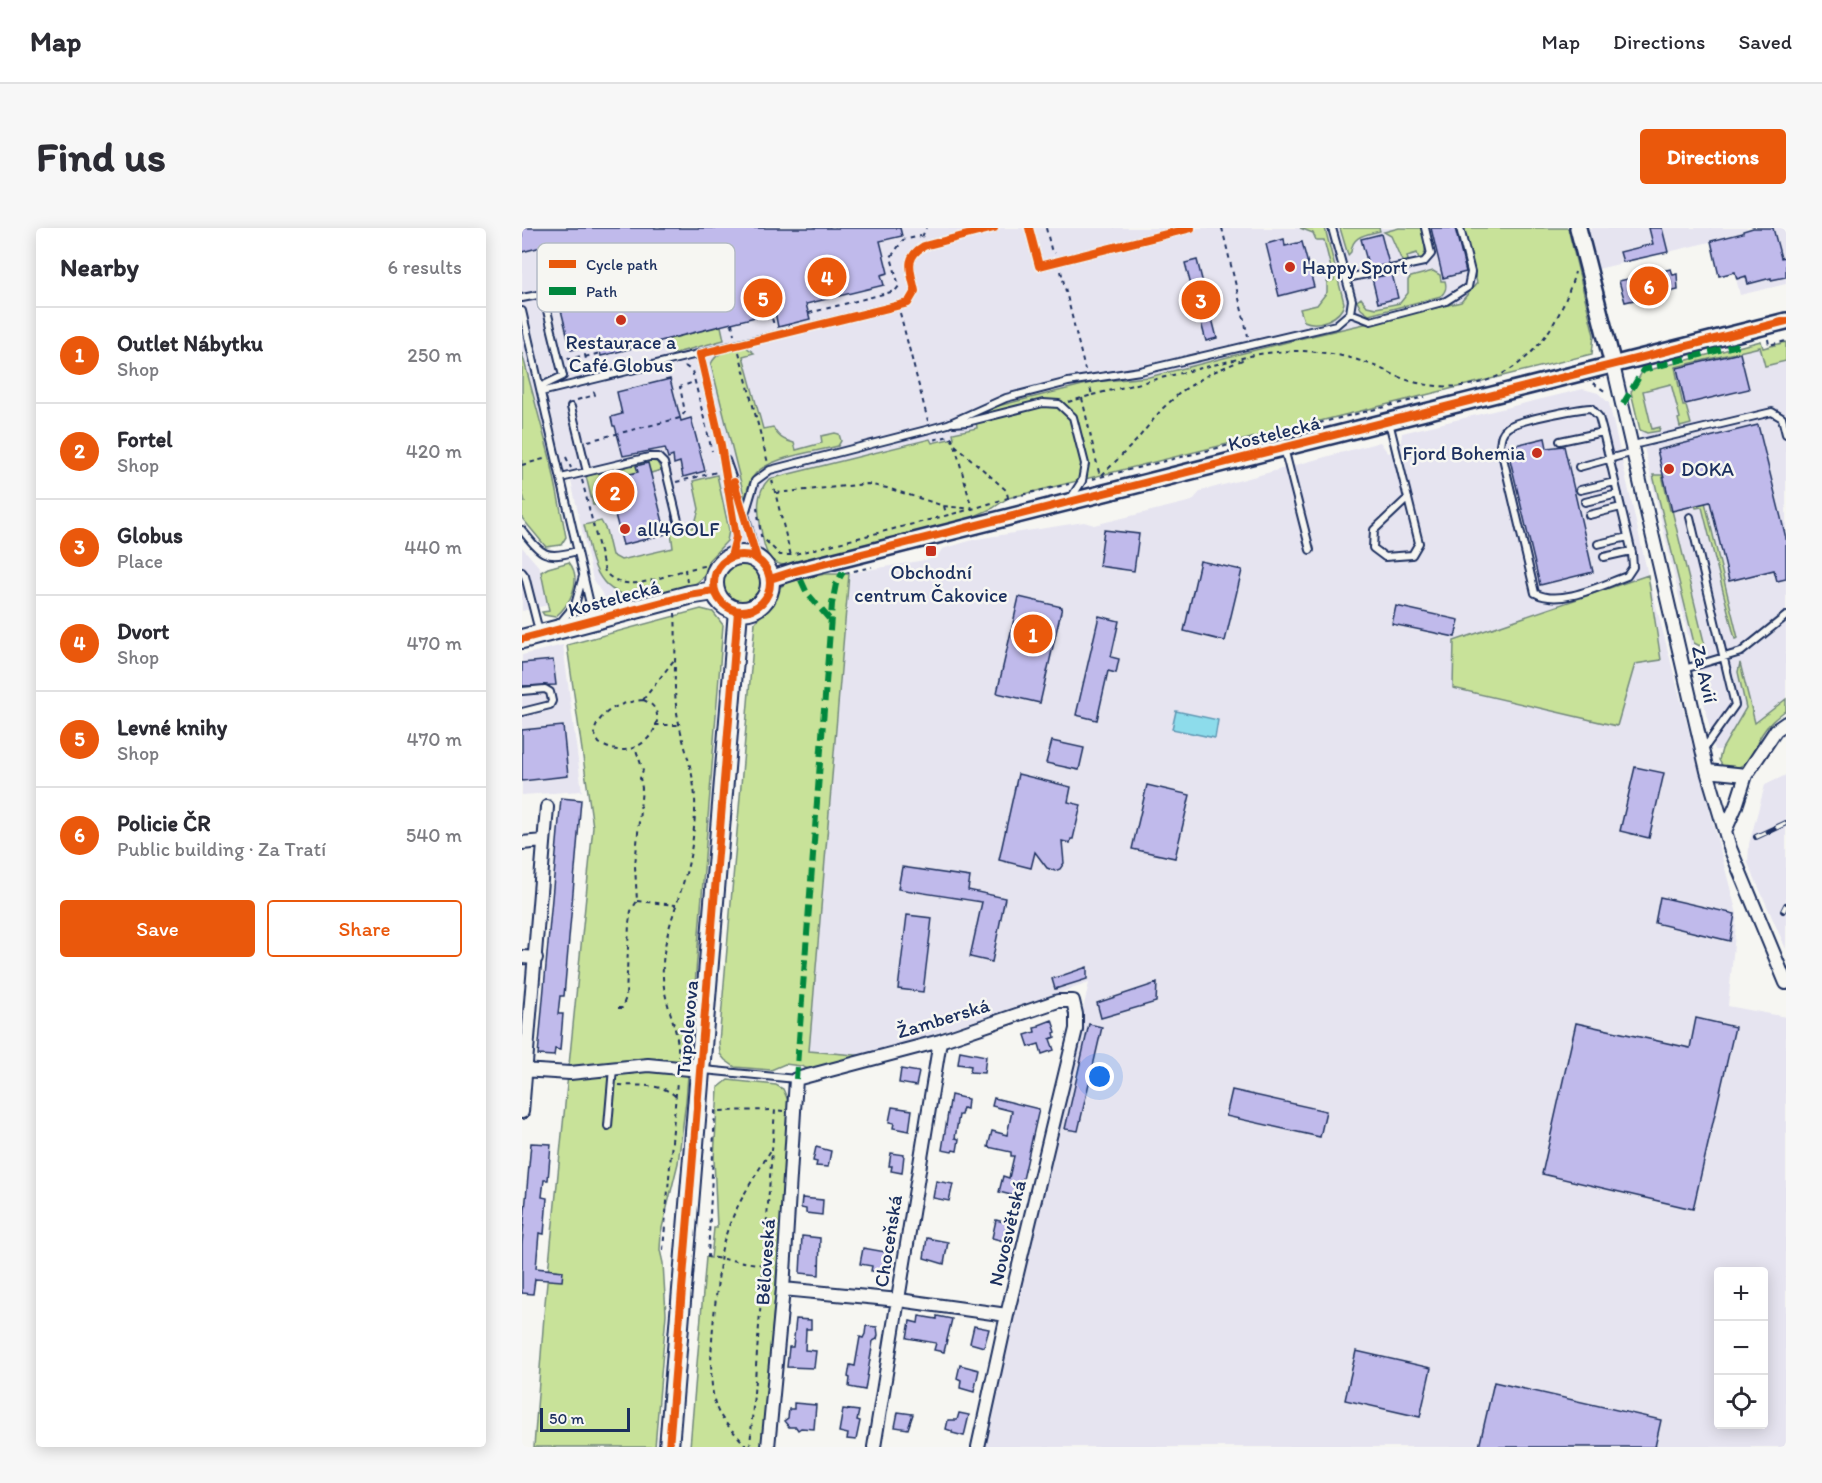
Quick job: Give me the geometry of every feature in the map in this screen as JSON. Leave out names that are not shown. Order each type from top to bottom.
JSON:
[{"type":"main road","points":[[745,555],[757,559],[768,571],[770,579],[770,589],[766,598],[760,605],[750,610],[738,611],[724,606],[714,591],[715,572],[731,557],[745,555]]},
{"type":"main road","name":"Kostelecká","points":[[535,636],[689,595],[714,591]]},
{"type":"main road","name":"Tupolevova","points":[[669,1447],[738,611]]},
{"type":"street","points":[[1578,228],[1613,365]]},
{"type":"street","name":"Kostelecká","points":[[770,579],[1786,321]]},
{"type":"street","name":"Za Avií","points":[[1613,365],[1707,771],[1725,831],[1747,891],[1786,983]]},
{"type":"street","points":[[1725,831],[1746,775],[1776,730],[1786,723]]},
{"type":"street","points":[[1707,771],[1746,775]]},
{"type":"street","points":[[522,1112],[547,807]]},
{"type":"street","points":[[522,843],[543,841]]},
{"type":"street","points":[[522,957],[536,958]]},
{"type":"street","name":"Žamberská","points":[[796,1079],[940,1041],[1059,1001],[1073,1001],[1076,1029]]},
{"type":"street","name":"Novosvětská","points":[[978,1447],[1007,1315],[1076,1029]]},
{"type":"street","name":"Choceňská","points":[[874,1447],[940,1041]]},
{"type":"street","points":[[524,1071],[570,1073],[648,1065],[700,1070]]},
{"type":"street","name":"Běloveská","points":[[768,1447],[783,1289],[796,1079]]},
{"type":"street","points":[[783,1289],[899,1300],[1007,1315]]},
{"type":"lane","points":[[540,389],[591,380],[908,303],[915,291],[909,262],[914,252],[924,246],[994,228]]},
{"type":"lane","points":[[1029,228],[1039,266],[1191,228]]},
{"type":"lane","points":[[745,514],[755,481],[770,470],[948,424],[1006,398],[1087,379],[1140,371],[1336,325],[1350,313],[1352,300],[1332,228]]},
{"type":"lane","points":[[1347,279],[1424,262],[1431,254],[1425,228]]},
{"type":"lane","points":[[1350,313],[1371,321],[1446,301],[1468,287],[1470,272],[1460,228]]},
{"type":"lane","points":[[522,298],[537,295]]},
{"type":"lane","points":[[522,311],[593,621]]},
{"type":"lane","points":[[540,389],[563,376],[547,312]]},
{"type":"lane","points":[[700,354],[721,445],[736,537],[731,557]]},
{"type":"lane","points":[[948,424],[968,422],[1043,403],[1059,404],[1073,417],[1085,464],[1082,481],[1068,502]]},
{"type":"lane","points":[[571,407],[580,444],[583,473]]},
{"type":"lane","points":[[1591,408],[1599,417],[1610,458],[1631,550],[1632,567],[1627,576],[1563,598],[1545,598],[1535,593],[1500,445],[1501,434],[1509,426],[1572,409],[1591,408]]},
{"type":"lane","points":[[1579,467],[1634,448],[1772,412],[1782,418],[1786,434]]},
{"type":"lane","points":[[1389,421],[1408,498],[1419,543],[1412,555],[1385,557],[1373,548],[1374,530],[1408,498]]},
{"type":"lane","points":[[1560,441],[1603,432]]},
{"type":"lane","points":[[721,445],[745,514],[757,559]]},
{"type":"lane","points":[[1284,448],[1310,550]]},
{"type":"lane","points":[[561,478],[649,457],[658,457],[664,463],[680,529]]},
{"type":"lane","points":[[1580,490],[1615,482]]},
{"type":"lane","points":[[1585,502],[1618,494]]},
{"type":"lane","points":[[1589,515],[1621,507]]},
{"type":"lane","points":[[1690,518],[1735,705],[1702,751]]},
{"type":"lane","points":[[522,530],[538,550],[555,557],[577,551]]},
{"type":"lane","points":[[1598,544],[1628,537]]},
{"type":"lane","points":[[1604,557],[1631,550]]},
{"type":"lane","points":[[522,572],[525,576],[535,636],[564,620],[575,605],[583,576]]},
{"type":"lane","points":[[1684,669],[1741,652],[1786,616]]},
{"type":"lane","points":[[522,691],[545,689],[550,692],[552,701],[550,705],[522,712]]},
{"type":"lane","points":[[608,1126],[613,1068]]},
{"type":"lane","points":[[700,1070],[796,1079]]},
{"type":"path","points":[[1046,228],[1051,249],[1056,254]]},
{"type":"path","points":[[1222,228],[1249,338]]},
{"type":"path","points":[[809,313],[895,291],[898,286],[891,257],[903,240],[921,236]]},
{"type":"path","points":[[1059,267],[1087,379]]},
{"type":"path","points":[[1092,396],[1254,355],[1279,351],[1313,350],[1368,363],[1393,375],[1418,383],[1449,386],[1485,382],[1511,369],[1536,350],[1560,313],[1575,272]]},
{"type":"path","points":[[898,305],[930,429]]},
{"type":"path","points":[[770,310],[773,322],[777,321]]},
{"type":"path","points":[[732,323],[770,470]]},
{"type":"path","points":[[567,353],[569,359],[600,353]]},
{"type":"path","points":[[1100,477],[1137,441],[1162,409],[1182,391],[1210,373],[1254,355]]},
{"type":"path","points":[[585,357],[595,395]]},
{"type":"path","points":[[680,365],[692,371],[712,452]]},
{"type":"path","points":[[1451,391],[1507,377]]},
{"type":"path","points":[[580,444],[680,418],[685,412],[680,387],[695,382]]},
{"type":"path","points":[[1591,382],[1606,392],[1610,398]]},
{"type":"path","points":[[757,502],[758,520],[763,540],[780,555],[791,555],[1008,498],[1428,396]]},
{"type":"path","points":[[1082,398],[1100,477]]},
{"type":"path","points":[[932,440],[950,436],[955,445],[972,509]]},
{"type":"path","points":[[955,445],[1006,490],[1008,498]]},
{"type":"path","points":[[522,465],[565,453],[570,467],[583,473],[605,572],[613,580],[624,584],[638,583],[708,565],[724,549],[730,537],[736,537]]},
{"type":"path","points":[[669,484],[717,472]]},
{"type":"path","points":[[764,482],[771,477],[795,571]]},
{"type":"path","points":[[776,493],[867,484],[944,506],[972,509]]},
{"type":"path","points":[[684,570],[689,595]]},
{"type":"path","points":[[675,610],[676,705],[695,786],[692,846],[664,948],[663,977],[679,1045],[678,1057]]},
{"type":"path","points":[[643,700],[655,709],[656,725],[646,742],[621,750],[604,747],[599,743],[594,733],[600,718],[612,709],[628,702],[643,700],[675,659]]},
{"type":"path","points":[[656,725],[679,724]]},
{"type":"path","points":[[618,1008],[622,1008],[626,997],[629,923],[631,911],[637,901],[635,866],[642,788],[640,778],[643,770],[635,747]]},
{"type":"path","points":[[637,901],[677,905]]},
{"type":"path","points":[[663,1250],[677,1081]]},
{"type":"path","points":[[748,1447],[776,1110]]},
{"type":"path","points":[[784,1268],[708,1257],[715,1111],[795,1112]]},
{"type":"path","points":[[748,1447],[719,1414],[711,1387],[710,1364],[720,1259],[726,1233],[740,1200],[772,1148]]},
{"type":"shaded area","points":[[522,228],[1464,228],[1477,283],[1461,302],[1303,338],[1149,377],[1095,382],[990,408],[977,428],[953,433],[954,438],[931,443],[930,439],[769,479],[760,493],[764,551],[743,546],[730,548],[712,564],[702,583],[697,586],[619,604],[605,598],[593,580],[571,481],[555,481],[522,353]]},
{"type":"shaded area","points":[[1588,228],[1786,228],[1786,284],[1740,295],[1726,238],[1598,269]]},
{"type":"shaded area","points":[[1761,341],[1763,348],[1786,342],[1786,710],[1772,721],[1760,736],[1760,741],[1743,765],[1719,760],[1722,750],[1715,750],[1631,392],[1643,370]]},
{"type":"shaded area","points":[[1583,389],[1598,393],[1609,403],[1648,575],[1737,914],[1728,1006],[1786,1017],[1786,1447],[983,1447],[1089,983],[867,1056],[809,1052],[850,573],[936,558],[942,549],[976,539],[1084,522],[1094,525],[1192,501],[1201,491],[1380,442],[1388,453],[1400,449],[1402,433]]},
{"type":"shaded area","points":[[522,547],[540,568],[548,605],[522,611]]},
{"type":"shaded area","points":[[563,645],[582,791],[522,795],[522,655]]},
{"type":"shaded area","points":[[1786,775],[1786,949],[1748,863],[1749,844],[1765,785]]},
{"type":"green space","points":[[1300,228],[1325,228],[1344,303],[1338,313],[1322,322],[1304,321],[1300,309],[1317,305],[1327,292],[1327,282],[1334,280],[1324,240],[1316,240],[1313,233]]},
{"type":"green space","points":[[1340,228],[1379,228],[1380,231],[1357,239],[1348,255]]},
{"type":"green space","points":[[1399,228],[1421,228],[1425,250],[1420,262],[1417,253],[1407,256],[1409,264],[1402,261],[1391,236],[1384,232]]},
{"type":"green space","points":[[1464,228],[1568,228],[1594,335],[1592,354],[1008,498],[993,508],[966,520],[790,565],[776,563],[765,549],[759,509],[761,490],[769,479],[930,439],[932,443],[954,438],[953,433],[977,428],[975,414],[990,408],[1095,382],[1149,377],[1303,338],[1461,302],[1477,283]]},
{"type":"green space","points":[[1433,271],[1440,275],[1441,281],[1445,281],[1446,289],[1441,296],[1369,315],[1361,309],[1357,301],[1361,298],[1367,306],[1376,308],[1400,303],[1408,293],[1408,280],[1411,277]]},
{"type":"green space","points":[[721,326],[724,340],[672,354],[669,339]]},
{"type":"green space","points":[[1761,341],[1763,348],[1786,342],[1786,361],[1765,366],[1760,347],[1675,367],[1683,406],[1686,406],[1691,424],[1680,427],[1678,419],[1680,418],[1671,384],[1643,391],[1652,429],[1660,427],[1659,431],[1647,433],[1640,430],[1631,392],[1642,372]]},
{"type":"green space","points":[[746,347],[754,353],[743,356],[763,429],[773,427],[781,438],[794,443],[796,450],[822,443],[821,436],[835,433],[839,434],[841,441],[838,446],[792,456],[759,470],[751,479],[745,499],[711,364],[721,353]]},
{"type":"green space","points":[[522,353],[551,462],[563,521],[566,537],[561,545],[546,547],[522,518],[522,503],[525,502],[522,491]]},
{"type":"green space","points":[[647,460],[657,462],[661,470],[651,473],[649,469],[609,493],[599,496],[596,505],[593,505],[586,476]]},
{"type":"green space","points":[[1696,465],[1738,638],[1735,639],[1702,507],[1696,508],[1686,467]]},
{"type":"green space","points":[[717,475],[729,530],[727,541],[708,561],[710,566],[700,580],[691,586],[676,590],[638,596],[623,595],[606,584],[593,562],[584,525],[601,521],[606,530],[612,555],[621,560],[673,548],[671,532],[694,527],[699,509],[693,481]]},
{"type":"green space","points":[[1653,475],[1662,475],[1670,510],[1672,510],[1705,646],[1702,647],[1694,643]]},
{"type":"green space","points":[[569,562],[575,576],[570,599],[555,617],[544,615],[542,612],[549,611],[541,572]]},
{"type":"green space","points":[[741,564],[755,570],[761,584],[755,598],[741,604],[727,598],[721,584],[727,570]]},
{"type":"green space","points":[[825,574],[849,574],[809,1051],[867,1056],[811,1070],[785,1064],[771,1070],[735,1067],[720,1054],[719,1042],[755,622],[773,603],[779,588],[791,580]]},
{"type":"green space","points":[[1648,575],[1661,660],[1635,664],[1617,726],[1453,688],[1454,641]]},
{"type":"green space","points":[[701,609],[713,612],[723,625],[686,1101],[678,1163],[661,1232],[660,1250],[666,1314],[655,1447],[534,1447],[545,1303],[593,827],[567,645]]},
{"type":"green space","points":[[1740,663],[1755,723],[1786,699],[1786,710],[1764,730],[1752,754],[1744,764],[1732,768],[1723,767],[1719,760],[1722,749],[1746,708],[1738,672]]},
{"type":"green space","points":[[728,1080],[776,1085],[783,1089],[790,1105],[763,1447],[690,1447],[706,1257],[711,1258],[714,1228],[717,1228],[714,1159],[718,1088]]},
{"type":"water","points":[[1176,711],[1218,720],[1215,738],[1172,729]]},
{"type":"building","points":[[522,228],[900,228],[902,236],[880,241],[888,273],[881,275],[884,285],[806,304],[810,319],[778,327],[775,312],[601,356],[598,344],[571,350],[562,312],[735,312],[735,243],[537,243],[537,248],[522,252]]},
{"type":"building","points":[[1431,228],[1455,228],[1466,272],[1443,278]]},
{"type":"building","points":[[1649,228],[1662,228],[1668,252],[1623,262],[1620,252],[1653,244]]},
{"type":"building","points":[[1753,228],[1773,228],[1781,258],[1786,257],[1786,277],[1748,284],[1746,276],[1737,279],[1735,272],[1719,276],[1711,241],[1743,233]]},
{"type":"building","points":[[1381,234],[1389,264],[1369,268],[1361,239]]},
{"type":"building","name":"Happy Sport","points":[[1284,239],[1285,246],[1302,242],[1314,287],[1279,296],[1266,244]]},
{"type":"building","points":[[1197,260],[1217,338],[1206,341],[1185,263]]},
{"type":"building","points":[[1671,269],[1673,275],[1677,274],[1678,290],[1625,302],[1619,281]]},
{"type":"building","points":[[1392,274],[1398,298],[1378,303],[1372,278]]},
{"type":"building","points":[[1740,353],[1749,389],[1685,404],[1677,368]]},
{"type":"building","points":[[670,379],[681,421],[691,418],[705,471],[683,477],[680,462],[674,464],[673,456],[668,458],[665,448],[623,456],[611,417],[622,414],[617,392]]},
{"type":"building","points":[[1758,425],[1786,538],[1786,579],[1777,581],[1774,570],[1729,581],[1710,502],[1672,511],[1657,450]]},
{"type":"building","points":[[1545,438],[1547,448],[1564,446],[1593,572],[1540,585],[1507,447]]},
{"type":"building","points":[[648,463],[666,534],[623,545],[606,480],[638,472],[636,466]]},
{"type":"building","points":[[1104,530],[1139,534],[1134,571],[1099,566]]},
{"type":"building","points":[[1200,561],[1242,570],[1225,641],[1184,631]]},
{"type":"building","points":[[1019,597],[1062,607],[1040,703],[997,693]]},
{"type":"building","points":[[1396,606],[1459,620],[1455,637],[1392,624]]},
{"type":"building","points":[[1099,616],[1119,621],[1111,657],[1119,659],[1116,673],[1108,671],[1097,720],[1076,715]]},
{"type":"building","points":[[553,660],[556,685],[522,686],[522,663]]},
{"type":"building","points":[[563,726],[568,776],[522,781],[522,730]]},
{"type":"building","points":[[1052,741],[1084,748],[1079,770],[1046,763]]},
{"type":"building","points":[[1635,767],[1664,773],[1649,838],[1620,831]]},
{"type":"building","points":[[1018,774],[1071,787],[1068,802],[1081,805],[1073,839],[1070,843],[1062,841],[1064,863],[1060,869],[1055,871],[1047,868],[1035,852],[1031,868],[999,860]]},
{"type":"building","points":[[1147,785],[1190,795],[1175,858],[1132,849]]},
{"type":"building","points":[[561,798],[581,800],[564,996],[560,996],[558,1014],[563,1014],[560,1050],[555,1049],[554,1056],[538,1055]]},
{"type":"building","points":[[902,867],[970,877],[968,890],[1005,898],[992,962],[970,957],[982,902],[898,889]]},
{"type":"building","points":[[1660,897],[1735,914],[1730,941],[1655,923]]},
{"type":"building","points":[[907,915],[932,918],[923,992],[898,989]]},
{"type":"building","points":[[1087,967],[1087,979],[1055,989],[1052,979]]},
{"type":"building","points":[[1157,983],[1156,1002],[1101,1018],[1097,1003]]},
{"type":"building","points":[[1696,1018],[1735,1027],[1693,1209],[1542,1174],[1576,1023],[1690,1048]]},
{"type":"building","points":[[1052,1020],[1056,1032],[1055,1037],[1050,1039],[1054,1050],[1042,1054],[1039,1044],[1029,1047],[1025,1035],[1035,1032],[1034,1028]]},
{"type":"building","points":[[1089,1024],[1102,1027],[1078,1131],[1065,1129]]},
{"type":"building","points":[[960,1051],[986,1056],[984,1073],[970,1072],[971,1066],[958,1064]]},
{"type":"building","points":[[901,1069],[919,1072],[916,1086],[899,1083]]},
{"type":"building","points":[[1232,1090],[1326,1111],[1320,1137],[1226,1116]]},
{"type":"building","points":[[951,1095],[968,1099],[967,1109],[963,1108],[959,1115],[955,1138],[959,1139],[957,1151],[952,1152],[942,1150]]},
{"type":"building","points":[[994,1098],[1039,1109],[1019,1197],[999,1192],[1003,1176],[1009,1178],[1014,1156],[1011,1156],[1011,1152],[988,1147],[992,1131],[1007,1135],[1012,1111],[992,1106]]},
{"type":"building","points":[[892,1107],[912,1110],[909,1131],[893,1128],[894,1123],[889,1122]]},
{"type":"building","points":[[531,1143],[551,1144],[548,1180],[544,1180],[542,1197],[547,1198],[544,1234],[539,1233],[536,1268],[563,1271],[562,1281],[535,1279],[533,1294],[522,1293],[522,1244]]},
{"type":"building","points":[[816,1147],[831,1151],[828,1167],[816,1166],[817,1162],[813,1161]]},
{"type":"building","points":[[891,1153],[904,1155],[902,1173],[891,1171],[892,1166],[889,1166]]},
{"type":"building","points":[[936,1181],[953,1184],[949,1201],[933,1198]]},
{"type":"building","points":[[802,1198],[823,1200],[822,1215],[806,1213],[806,1209],[801,1208]]},
{"type":"building","points":[[996,1220],[1012,1224],[1008,1242],[992,1238]]},
{"type":"building","points":[[802,1236],[820,1238],[819,1275],[800,1273]]},
{"type":"building","points":[[927,1238],[948,1242],[944,1264],[924,1258]]},
{"type":"building","points":[[863,1248],[886,1252],[884,1273],[871,1271],[872,1266],[860,1264]]},
{"type":"building","points":[[919,1316],[952,1319],[944,1352],[934,1350],[936,1343],[907,1338],[910,1321],[918,1323]]},
{"type":"building","points":[[796,1319],[811,1320],[811,1329],[806,1329],[805,1350],[816,1351],[814,1368],[787,1367],[789,1347],[793,1347]]},
{"type":"building","points":[[866,1326],[877,1327],[878,1335],[873,1341],[865,1390],[849,1387],[850,1378],[848,1377],[850,1365],[855,1366],[860,1337],[863,1338]]},
{"type":"building","points":[[974,1326],[989,1329],[984,1347],[970,1343]]},
{"type":"building","points":[[1356,1351],[1431,1368],[1420,1417],[1345,1400]]},
{"type":"building","points":[[960,1365],[979,1370],[974,1392],[960,1388],[961,1380],[957,1378]]},
{"type":"building","points":[[1494,1382],[1661,1420],[1655,1447],[1479,1447]]},
{"type":"building","points":[[794,1403],[816,1405],[814,1429],[801,1428],[798,1430],[796,1427],[789,1427],[784,1421],[788,1418],[789,1409],[794,1409]]},
{"type":"building","points":[[843,1409],[859,1411],[857,1420],[860,1421],[856,1440],[847,1439],[848,1434],[839,1432]]},
{"type":"building","points":[[898,1412],[913,1414],[908,1429],[895,1427]]},
{"type":"building","points":[[959,1413],[969,1415],[964,1436],[946,1429],[948,1420],[957,1420]]},
{"type":"railway","points":[[1756,837],[1786,823]]},
{"type":"railway","points":[[1783,911],[1786,905]]},
{"type":"marked path","points":[[1623,404],[1643,370],[1738,345]]},
{"type":"marked path","points":[[796,1079],[832,604],[836,584],[843,572]]},
{"type":"marked path","points":[[801,580],[807,593],[831,621]]},
{"type":"cycle path","points":[[731,557],[736,537],[721,445],[700,354],[908,303],[915,291],[910,266],[913,255],[917,251],[924,246],[994,228]]},
{"type":"cycle path","points":[[1029,228],[1039,266],[1191,228]]},
{"type":"cycle path","points":[[770,579],[1786,321]]},
{"type":"cycle path","points":[[734,482],[757,559]]},
{"type":"cycle path","points":[[736,555],[748,555],[758,559],[766,567],[770,583],[766,599],[758,607],[748,611],[736,611],[726,607],[718,599],[714,589],[714,577],[718,567],[726,559],[736,555]]},
{"type":"cycle path","points":[[522,639],[689,595],[714,591]]},
{"type":"cycle path","points":[[669,1447],[738,611]]},
{"type":"place","name":"Happy Sport","points":[[1290,267]]},
{"type":"place","name":"Dvort","points":[[827,277]]},
{"type":"place","name":"Policie ČR","points":[[1649,286]]},
{"type":"place","name":"Levné knihy","points":[[763,298]]},
{"type":"place","name":"Globus","points":[[1201,300]]},
{"type":"place","name":"Restaurace a Café Globus","points":[[621,320]]},
{"type":"place","name":"Fjord Bohemia","points":[[1537,453]]},
{"type":"place","name":"DOKA","points":[[1669,469]]},
{"type":"place","name":"Fortel","points":[[615,492]]},
{"type":"place","name":"all4GOLF","points":[[625,529]]},
{"type":"place","name":"Obchodní centrum Čakovice","points":[[931,551]]},
{"type":"place","name":"Outlet Nábytku","points":[[1033,634]]}]
